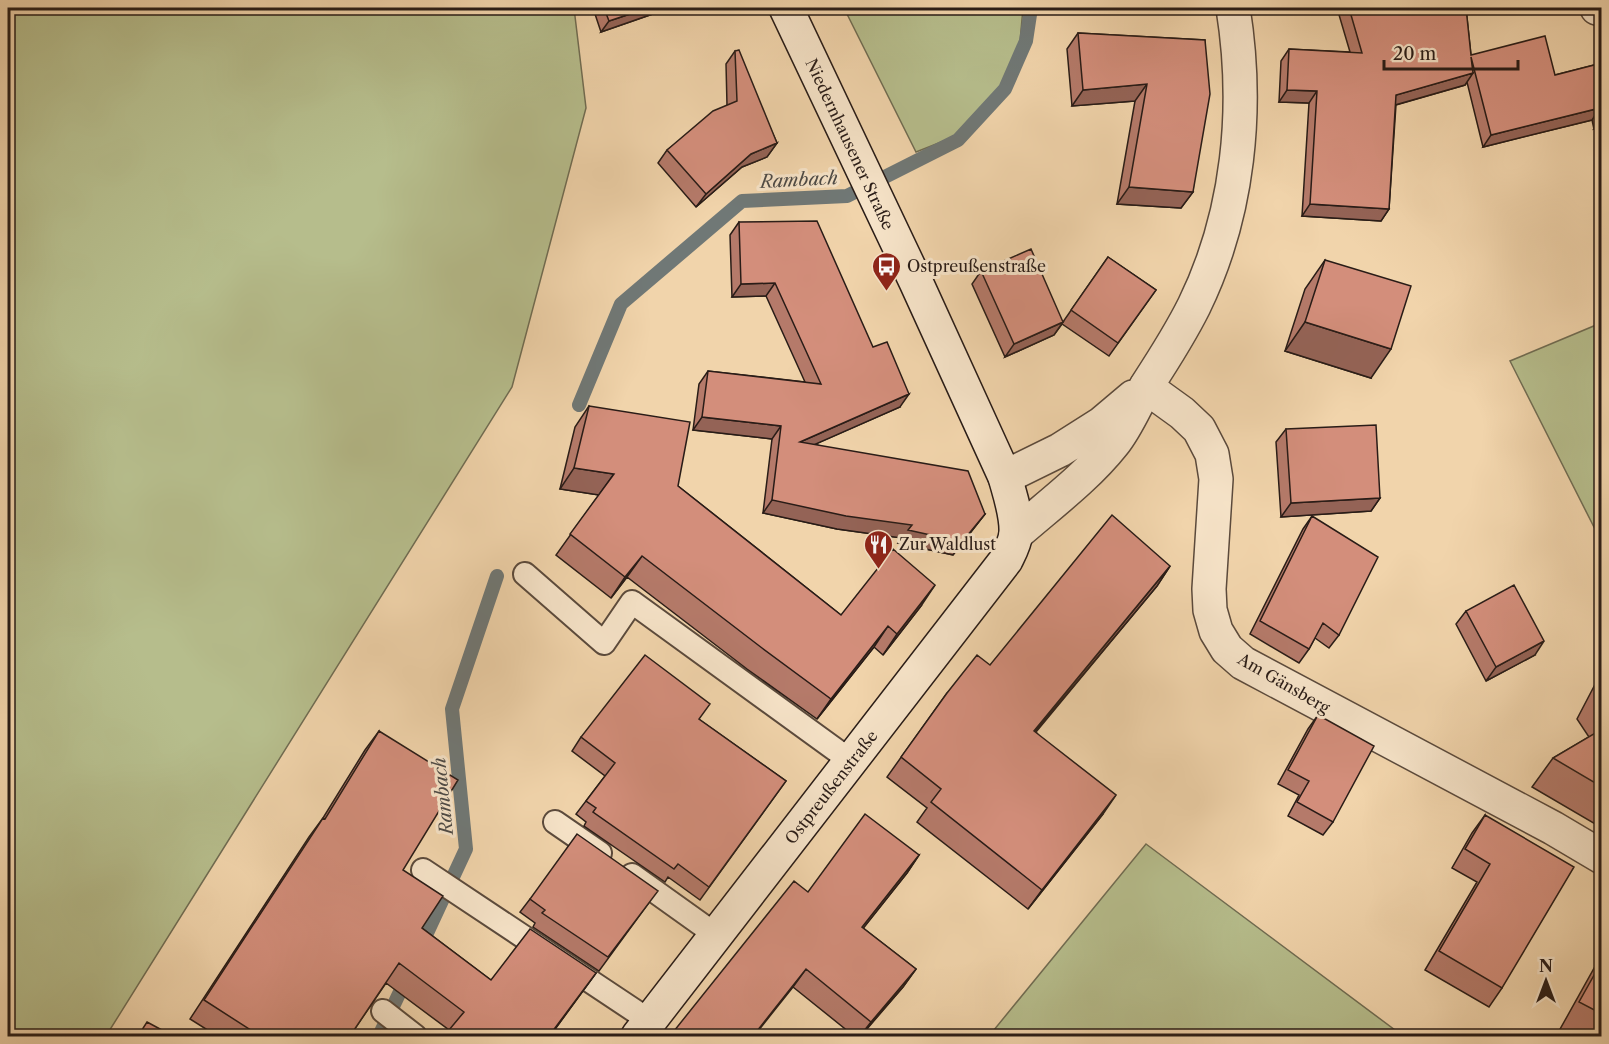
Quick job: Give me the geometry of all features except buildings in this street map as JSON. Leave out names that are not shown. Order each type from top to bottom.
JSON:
[{"type":"street","name":"Niedernhausener Straße","points":[[786,8],[1005,477]]},
{"type":"street","name":"Ostpreußenstraße","points":[[1016,534],[1097,463],[1115,442],[1173,345],[1212,263],[1234,177],[1240,128],[1239,43],[1233,8]]},
{"type":"street","points":[[1597,8],[1602,9]]},
{"type":"street","name":"Ostpreußenstraße","points":[[644,1029],[1006,560],[1016,534],[1011,496],[1005,477],[1060,450],[1101,424],[1146,387]]},
{"type":"street","name":"Am Gänsberg","points":[[1146,387],[1182,413],[1199,429],[1212,454],[1216,479],[1209,588],[1210,610],[1216,631],[1227,649],[1243,663],[1553,828],[1602,857]]},
{"type":"lane","points":[[525,574],[604,643],[632,602],[851,761]]},
{"type":"lane","points":[[555,822],[716,935]]},
{"type":"lane","points":[[423,870],[464,897],[644,1029]]},
{"type":"lane","points":[[389,1016],[415,1036]]},
{"type":"green space","points":[[8,8],[574,8],[586,108],[512,387],[106,1036],[8,1036]]},
{"type":"green space","points":[[844,8],[1023,8],[1020,42],[1002,88],[954,137],[916,152]]},
{"type":"green space","points":[[1601,323],[1601,541],[1510,361]]},
{"type":"green space","points":[[1146,844],[1403,1036],[989,1036]]},
{"type":"waterway","name":"Rambach","points":[[579,405],[621,304],[742,201],[847,196],[958,140],[1005,89],[1026,41],[1031,8]]},
{"type":"waterway","name":"Rambach","points":[[420,948],[466,849],[452,709],[497,576]]},
{"type":"waterway","name":"Rambach","points":[[379,1036],[407,977]]},
{"type":"place","name":"Ostpreußenstraße","points":[[886,292]]},
{"type":"place","name":"Zur Waldlust","points":[[878,570]]}]
